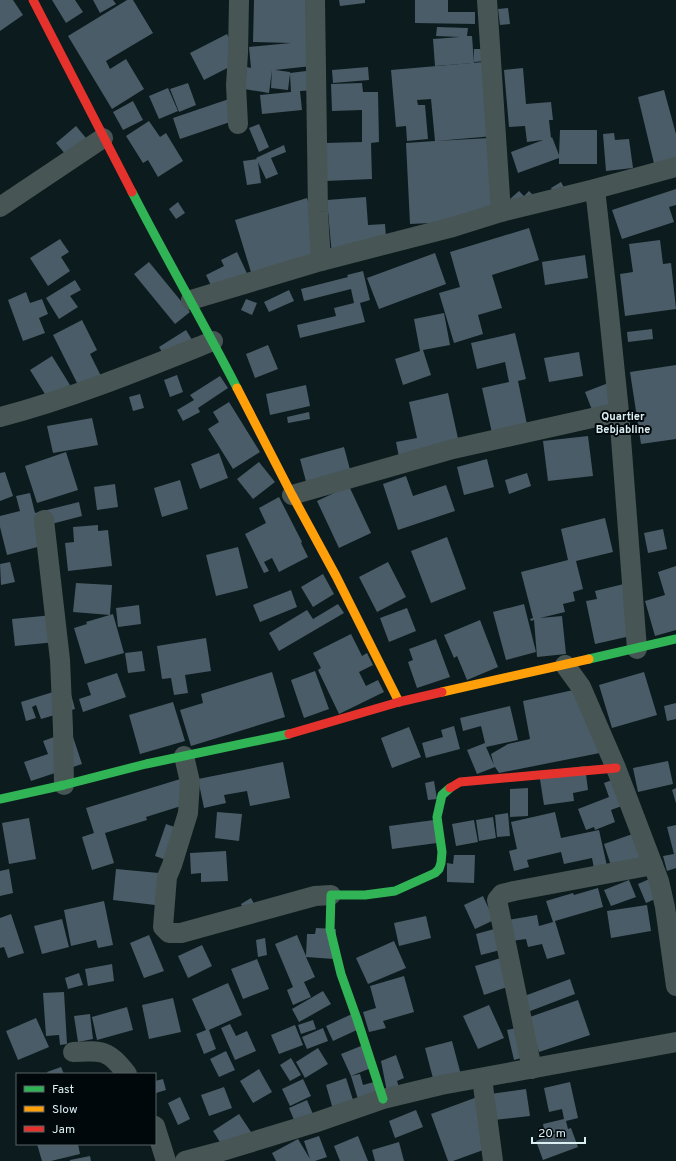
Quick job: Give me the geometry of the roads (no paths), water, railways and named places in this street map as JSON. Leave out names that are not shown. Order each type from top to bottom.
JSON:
[{"type":"street","points":[[33,0],[103,138],[153,233],[213,341],[292,495],[336,576],[399,702]]},
{"type":"street","points":[[238,124],[236,85],[240,0]]},
{"type":"street","points":[[315,0],[320,261]]},
{"type":"street","points":[[487,0],[501,212]]},
{"type":"street","points":[[0,207],[103,138]]},
{"type":"street","points":[[191,300],[320,261],[453,227],[501,212],[676,168]]},
{"type":"street","points":[[595,189],[619,412],[637,649]]},
{"type":"street","points":[[0,417],[32,409],[88,390],[213,341]]},
{"type":"street","points":[[292,495],[453,449],[619,412]]},
{"type":"street","points":[[44,520],[60,660],[64,785]]},
{"type":"street","points":[[0,799],[64,785],[146,764],[287,734],[399,702],[676,639]]},
{"type":"street","points":[[565,665],[581,687],[616,768],[653,865],[668,885],[665,908],[676,986]]},
{"type":"street","points":[[184,756],[190,782],[190,797],[186,819],[167,877],[163,927],[169,933],[181,933],[315,896],[365,895],[395,891],[435,873],[439,869],[442,852],[437,817],[442,795],[451,787],[460,782],[616,768]]},
{"type":"street","points":[[532,1069],[497,900],[502,894],[514,891],[653,865]]},
{"type":"street","points":[[331,895],[330,929],[341,974],[383,1099]]},
{"type":"street","points":[[185,1161],[300,1127],[383,1099],[441,1085],[676,1042]]},
{"type":"street","points":[[73,1052],[105,1052],[110,1055],[126,1073]]},
{"type":"street","points":[[482,1078],[493,1161]]},
{"type":"street","points":[[156,1129],[166,1161]]},
{"type":"district","name":"Quartier Bebjabline","points":[[623,423]]}]
